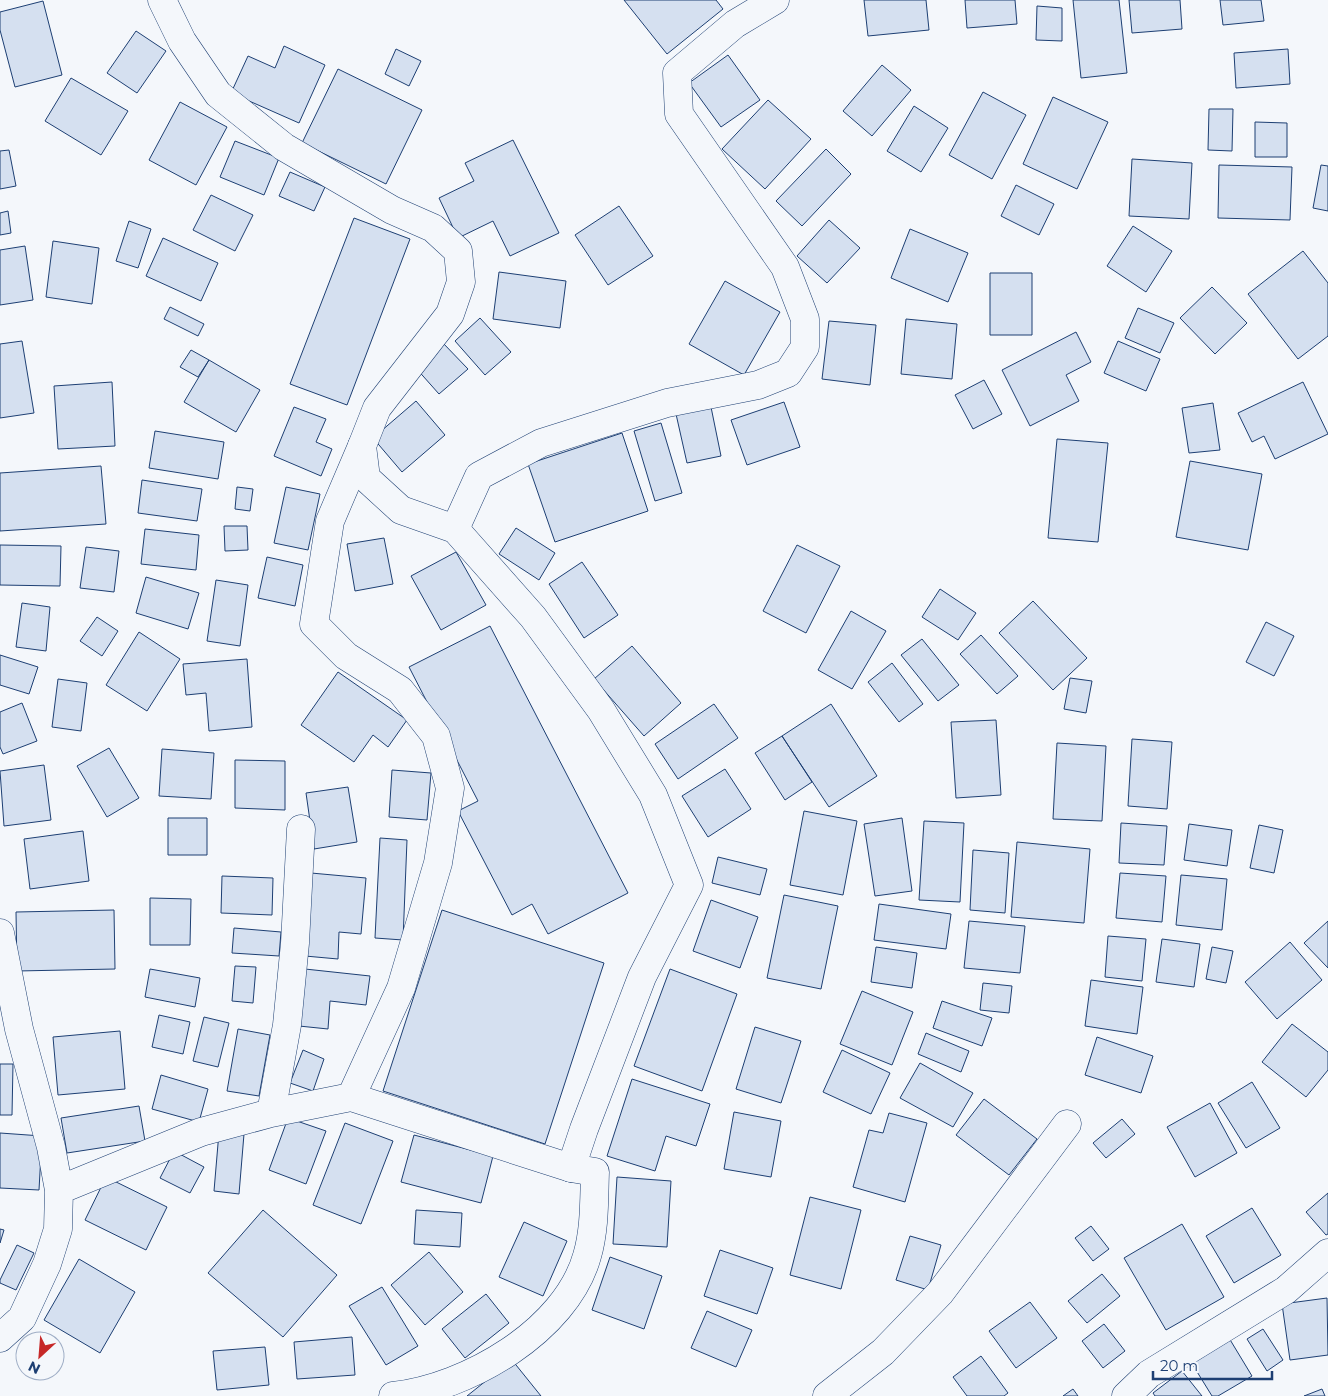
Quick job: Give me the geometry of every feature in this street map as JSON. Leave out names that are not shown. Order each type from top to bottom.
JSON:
[{"type":"street","points":[[162,0],[182,40],[218,94],[284,147],[392,210],[433,228],[458,251],[461,282],[450,314],[377,408],[330,521],[314,624],[346,656],[400,690],[436,736],[450,788],[438,863],[401,988],[351,1097]]},
{"type":"street","points":[[455,530],[479,476],[541,443],[667,403],[758,385],[788,373],[805,346],[805,319],[785,267],[679,114],[677,73],[735,24],[776,0]]},
{"type":"street","points":[[362,446],[366,478],[401,510],[455,530],[533,617],[601,710],[653,795],[689,885],[642,977],[571,1168]]},
{"type":"street","points":[[272,1113],[287,1025],[295,943],[300,829]]},
{"type":"street","points":[[0,933],[19,1029],[50,1147],[59,1190],[58,1229],[47,1264],[22,1318],[0,1338]]},
{"type":"street","points":[[59,1190],[201,1132],[272,1113],[351,1097],[571,1168],[595,1172],[594,1214],[587,1256],[568,1296],[536,1331],[496,1360],[455,1380],[418,1393],[393,1396]]},
{"type":"street","points":[[827,1396],[883,1352],[940,1293],[1067,1124]]},
{"type":"street","points":[[1126,1396],[1149,1374],[1286,1290],[1328,1253]]},
{"type":"building","points":[[624,0],[716,0],[723,9],[667,54]]},
{"type":"building","points":[[864,0],[926,0],[929,30],[868,36]]},
{"type":"building","points":[[965,0],[1015,0],[1017,24],[967,28]]},
{"type":"building","points":[[1073,0],[1119,0],[1127,73],[1081,78]]},
{"type":"building","points":[[1129,0],[1180,0],[1182,29],[1132,33]]},
{"type":"building","points":[[1220,0],[1261,0],[1264,21],[1223,25]]},
{"type":"building","points":[[43,1],[62,75],[15,87],[0,30],[0,12]]},
{"type":"building","points":[[1037,6],[1062,8],[1062,41],[1036,40]]},
{"type":"building","points":[[136,31],[166,51],[137,93],[107,73]]},
{"type":"building","points":[[284,46],[325,65],[299,123],[231,93],[248,56],[275,68]]},
{"type":"building","points":[[396,49],[421,61],[409,86],[385,74]]},
{"type":"building","points":[[1288,49],[1290,84],[1236,88],[1234,53]]},
{"type":"building","points":[[728,55],[760,100],[721,127],[689,83]]},
{"type":"building","points":[[882,65],[911,90],[872,136],[843,111]]},
{"type":"building","points":[[338,69],[422,110],[386,184],[302,143]]},
{"type":"building","points":[[71,78],[128,111],[101,155],[45,121]]},
{"type":"building","points":[[983,92],[1026,115],[992,179],[949,155]]},
{"type":"building","points":[[1053,97],[1108,122],[1077,189],[1023,164]]},
{"type":"building","points":[[768,100],[811,139],[765,189],[722,149]]},
{"type":"building","points":[[180,102],[227,127],[196,185],[149,160]]},
{"type":"building","points":[[914,106],[948,128],[921,172],[887,151]]},
{"type":"building","points":[[1209,109],[1233,109],[1232,151],[1208,150]]},
{"type":"building","points":[[1255,122],[1287,123],[1287,157],[1255,157]]},
{"type":"building","points":[[513,140],[559,233],[510,256],[493,221],[458,238],[439,198],[474,181],[465,163]]},
{"type":"building","points":[[235,141],[279,158],[264,195],[220,177]]},
{"type":"building","points":[[826,149],[851,174],[802,226],[776,201]]},
{"type":"building","points":[[9,150],[16,186],[0,189],[0,151]]},
{"type":"building","points":[[1132,159],[1192,163],[1189,219],[1129,216]]},
{"type":"building","points":[[1219,165],[1292,167],[1290,220],[1218,218]]},
{"type":"building","points":[[1321,165],[1328,166],[1328,211],[1313,208]]},
{"type":"building","points":[[290,172],[325,187],[314,211],[279,196]]},
{"type":"building","points":[[1016,185],[1054,204],[1039,235],[1001,216]]},
{"type":"building","points":[[211,195],[253,215],[235,251],[193,230]]},
{"type":"building","points":[[619,206],[653,256],[608,285],[575,235]]},
{"type":"building","points":[[8,211],[11,233],[0,235],[0,213]]},
{"type":"building","points":[[354,218],[410,239],[347,405],[290,384]]},
{"type":"building","points":[[829,220],[860,248],[827,283],[797,256]]},
{"type":"building","points":[[129,221],[151,229],[138,268],[116,261]]},
{"type":"building","points":[[1133,226],[1172,251],[1146,292],[1107,266]]},
{"type":"building","points":[[910,229],[968,253],[948,302],[891,278]]},
{"type":"building","points":[[163,238],[218,263],[201,301],[146,276]]},
{"type":"building","points":[[53,241],[99,248],[92,304],[46,297]]},
{"type":"building","points":[[25,246],[33,300],[0,305],[0,250]]},
{"type":"building","points":[[1303,251],[1328,283],[1328,336],[1298,359],[1248,294]]},
{"type":"building","points":[[499,272],[566,281],[560,328],[493,319]]},
{"type":"building","points":[[990,273],[1032,273],[1032,335],[990,335]]},
{"type":"building","points":[[725,281],[780,312],[744,375],[689,344]]},
{"type":"building","points":[[1212,287],[1247,323],[1215,354],[1180,318]]},
{"type":"building","points":[[170,307],[204,324],[198,336],[164,319]]},
{"type":"building","points":[[1138,308],[1174,323],[1160,353],[1125,338]]},
{"type":"building","points":[[480,318],[511,352],[485,375],[455,341]]},
{"type":"building","points":[[906,319],[957,324],[952,379],[901,374]]},
{"type":"building","points":[[829,321],[876,325],[870,385],[822,379]]},
{"type":"building","points":[[1076,332],[1091,362],[1066,375],[1079,401],[1030,426],[1002,370]]},
{"type":"building","points":[[22,341],[34,413],[0,418],[0,344]]},
{"type":"building","points":[[1118,341],[1160,359],[1146,391],[1104,373]]},
{"type":"building","points":[[442,342],[468,369],[439,394],[415,367]]},
{"type":"building","points":[[191,350],[209,360],[198,377],[180,367]]},
{"type":"building","points":[[209,360],[260,390],[236,432],[184,402]]},
{"type":"building","points":[[984,380],[1002,414],[973,429],[955,395]]},
{"type":"building","points":[[112,382],[115,446],[58,449],[54,386]]},
{"type":"building","points":[[1303,382],[1328,434],[1275,459],[1264,436],[1252,442],[1238,413]]},
{"type":"building","points":[[416,401],[445,435],[402,472],[373,438]]},
{"type":"building","points":[[784,402],[800,447],[747,465],[731,420]]},
{"type":"building","points":[[1213,403],[1220,450],[1189,453],[1182,408]]},
{"type":"building","points":[[294,407],[326,419],[316,442],[332,449],[321,476],[274,456]]},
{"type":"building","points":[[711,407],[721,456],[687,463],[676,414]]},
{"type":"building","points":[[661,423],[682,493],[655,501],[634,431]]},
{"type":"building","points":[[155,431],[224,442],[218,479],[149,468]]},
{"type":"building","points":[[622,433],[648,511],[555,542],[528,464]]},
{"type":"building","points":[[1057,439],[1108,443],[1098,542],[1048,538]]},
{"type":"building","points":[[1190,461],[1262,474],[1248,550],[1176,537]]},
{"type":"building","points":[[101,466],[106,524],[0,531],[0,473]]},
{"type":"building","points":[[142,480],[202,489],[197,521],[138,513]]},
{"type":"building","points":[[237,487],[253,489],[250,511],[235,509]]},
{"type":"building","points":[[286,487],[320,494],[308,550],[274,543]]},
{"type":"building","points":[[224,526],[247,526],[248,550],[225,551]]},
{"type":"building","points":[[516,528],[555,553],[539,580],[499,554]]},
{"type":"building","points":[[145,529],[199,535],[196,570],[141,564]]},
{"type":"building","points":[[384,538],[393,584],[355,591],[347,544]]},
{"type":"building","points":[[0,545],[61,546],[60,586],[0,585]]},
{"type":"building","points":[[797,545],[840,566],[806,633],[763,611]]},
{"type":"building","points":[[86,547],[119,551],[114,592],[80,588]]},
{"type":"building","points":[[456,552],[486,605],[441,630],[411,576]]},
{"type":"building","points":[[267,557],[303,565],[295,606],[258,598]]},
{"type":"building","points":[[582,562],[618,615],[584,638],[549,584]]},
{"type":"building","points":[[146,577],[199,593],[188,629],[136,613]]},
{"type":"building","points":[[216,580],[248,585],[240,646],[207,641]]},
{"type":"building","points":[[940,589],[976,613],[958,640],[922,617]]},
{"type":"building","points":[[1033,601],[1087,658],[1053,690],[999,633]]},
{"type":"building","points":[[22,603],[50,607],[46,651],[16,647]]},
{"type":"building","points":[[851,611],[886,631],[852,689],[818,670]]},
{"type":"building","points":[[97,617],[118,631],[102,656],[80,641]]},
{"type":"building","points":[[1266,622],[1294,636],[1274,676],[1246,662]]},
{"type":"building","points":[[490,626],[628,893],[548,934],[532,904],[512,915],[458,811],[478,801],[409,667]]},
{"type":"building","points":[[139,632],[180,659],[147,711],[106,685]]},
{"type":"building","points":[[981,635],[1018,676],[997,694],[960,654]]},
{"type":"building","points":[[922,639],[959,685],[938,701],[901,655]]},
{"type":"building","points":[[632,646],[681,703],[644,736],[594,679]]},
{"type":"building","points":[[0,655],[38,667],[29,694],[0,685]]},
{"type":"building","points":[[247,659],[252,727],[209,731],[206,693],[186,695],[183,664]]},
{"type":"building","points":[[892,663],[923,704],[899,722],[868,682]]},
{"type":"building","points":[[338,672],[407,720],[388,747],[373,735],[354,762],[301,725]]},
{"type":"building","points":[[1070,678],[1092,681],[1086,713],[1064,709]]},
{"type":"building","points":[[58,679],[87,683],[81,731],[52,727]]},
{"type":"building","points":[[22,703],[37,741],[3,754],[0,747],[0,712]]},
{"type":"building","points":[[714,704],[738,738],[678,779],[655,744]]},
{"type":"building","points":[[831,704],[877,776],[829,807],[782,736]]},
{"type":"building","points":[[996,720],[1001,795],[956,798],[951,722]]},
{"type":"building","points":[[782,736],[812,782],[785,800],[755,753]]},
{"type":"building","points":[[1132,739],[1172,742],[1167,809],[1128,806]]},
{"type":"building","points":[[1057,743],[1106,746],[1102,821],[1053,819]]},
{"type":"building","points":[[109,748],[139,798],[107,817],[77,766]]},
{"type":"building","points":[[162,749],[214,753],[211,799],[159,796]]},
{"type":"building","points":[[235,760],[285,761],[285,810],[235,808]]},
{"type":"building","points":[[44,765],[51,820],[4,826],[0,771]]},
{"type":"building","points":[[725,769],[751,809],[708,837],[682,796]]},
{"type":"building","points":[[392,770],[431,773],[427,820],[389,817]]},
{"type":"building","points":[[348,787],[357,842],[314,849],[306,793]]},
{"type":"building","points":[[804,811],[857,821],[843,895],[790,885]]},
{"type":"building","points":[[168,818],[207,818],[207,855],[168,855]]},
{"type":"building","points":[[902,818],[912,891],[875,896],[864,824]]},
{"type":"building","points":[[924,821],[964,823],[960,902],[919,900]]},
{"type":"building","points":[[1121,823],[1167,826],[1164,865],[1119,863]]},
{"type":"building","points":[[1189,824],[1232,830],[1227,866],[1184,860]]},
{"type":"building","points":[[1259,825],[1283,830],[1274,873],[1250,868]]},
{"type":"building","points":[[83,831],[89,881],[30,889],[24,839]]},
{"type":"building","points":[[380,838],[407,840],[403,940],[375,938]]},
{"type":"building","points":[[1017,842],[1090,849],[1084,923],[1011,917]]},
{"type":"building","points":[[973,850],[1009,853],[1005,913],[970,910]]},
{"type":"building","points":[[718,857],[767,869],[760,895],[712,883]]},
{"type":"building","points":[[311,873],[366,878],[361,934],[339,932],[338,959],[305,956]]},
{"type":"building","points":[[1120,873],[1166,876],[1162,922],[1116,918]]},
{"type":"building","points":[[1181,875],[1227,879],[1222,930],[1176,925]]},
{"type":"building","points":[[222,876],[273,878],[272,915],[221,913]]},
{"type":"building","points":[[784,895],[838,906],[821,989],[767,978]]},
{"type":"building","points":[[150,898],[191,899],[190,945],[150,945]]},
{"type":"building","points":[[711,900],[758,917],[740,968],[693,951]]},
{"type":"building","points":[[879,904],[951,914],[946,949],[874,940]]},
{"type":"building","points":[[114,910],[115,969],[17,971],[16,912]]},
{"type":"building","points":[[442,910],[604,963],[545,1144],[383,1091]]},
{"type":"building","points":[[969,921],[1025,926],[1020,973],[964,968]]},
{"type":"building","points":[[1328,921],[1328,968],[1304,943]]},
{"type":"building","points":[[234,928],[281,932],[279,956],[232,953]]},
{"type":"building","points":[[1108,936],[1146,939],[1142,981],[1105,977]]},
{"type":"building","points":[[1162,939],[1200,944],[1194,987],[1156,982]]},
{"type":"building","points":[[1290,942],[1322,980],[1277,1019],[1245,982]]},
{"type":"building","points":[[876,947],[917,953],[912,988],[871,982]]},
{"type":"building","points":[[1212,947],[1233,951],[1226,983],[1206,979]]},
{"type":"building","points":[[235,966],[256,967],[253,1003],[232,1001]]},
{"type":"building","points":[[150,969],[200,978],[195,1007],[145,997]]},
{"type":"building","points":[[305,969],[370,976],[366,1005],[330,1001],[328,1029],[299,1026]]},
{"type":"building","points":[[670,969],[737,994],[702,1091],[634,1066]]},
{"type":"building","points":[[1091,980],[1143,987],[1137,1034],[1085,1026]]},
{"type":"building","points":[[983,983],[1012,986],[1009,1013],[980,1010]]},
{"type":"building","points":[[862,991],[913,1012],[892,1065],[840,1044]]},
{"type":"building","points":[[942,1001],[992,1018],[982,1046],[933,1028]]},
{"type":"building","points":[[159,1015],[190,1022],[183,1054],[152,1047]]},
{"type":"building","points":[[204,1017],[229,1023],[218,1067],[193,1061]]},
{"type":"building","points":[[1292,1024],[1328,1052],[1328,1070],[1306,1097],[1262,1062]]},
{"type":"building","points":[[755,1027],[801,1041],[781,1103],[736,1089]]},
{"type":"building","points":[[238,1029],[270,1035],[259,1096],[227,1091]]},
{"type":"building","points":[[120,1031],[125,1089],[58,1095],[53,1037]]},
{"type":"building","points":[[926,1033],[969,1051],[961,1072],[918,1054]]},
{"type":"building","points":[[1097,1037],[1153,1056],[1141,1093],[1085,1075]]},
{"type":"building","points":[[303,1050],[324,1059],[313,1091],[290,1083]]},
{"type":"building","points":[[842,1050],[890,1073],[871,1114],[823,1092]]},
{"type":"building","points":[[920,1063],[973,1093],[953,1127],[900,1098]]},
{"type":"building","points":[[0,1064],[13,1064],[12,1115],[0,1115]]},
{"type":"building","points":[[161,1075],[208,1089],[199,1122],[152,1109]]},
{"type":"building","points":[[632,1079],[710,1104],[696,1146],[666,1136],[655,1171],[607,1156]]},
{"type":"building","points":[[1252,1082],[1280,1128],[1246,1148],[1218,1103]]},
{"type":"building","points":[[984,1099],[1037,1139],[1009,1175],[956,1135]]},
{"type":"building","points":[[1210,1103],[1237,1153],[1195,1177],[1167,1127]]},
{"type":"building","points":[[139,1106],[145,1141],[67,1153],[61,1118]]},
{"type":"building","points":[[734,1112],[781,1121],[771,1177],[724,1169]]},
{"type":"building","points":[[889,1113],[927,1123],[905,1202],[853,1187],[869,1130],[883,1133]]},
{"type":"building","points":[[288,1118],[326,1131],[306,1184],[269,1170]]},
{"type":"building","points":[[1122,1119],[1135,1134],[1106,1158],[1093,1143]]},
{"type":"building","points":[[345,1123],[393,1141],[361,1224],[313,1205]]},
{"type":"building","points":[[219,1132],[244,1134],[239,1194],[214,1191]]},
{"type":"building","points":[[0,1133],[42,1136],[39,1190],[0,1188]]},
{"type":"building","points":[[414,1135],[493,1156],[481,1203],[401,1182]]},
{"type":"building","points":[[174,1151],[204,1167],[190,1193],[160,1178]]},
{"type":"building","points":[[106,1177],[167,1207],[146,1250],[85,1220]]},
{"type":"building","points":[[617,1177],[671,1181],[667,1247],[613,1244]]},
{"type":"building","points":[[1328,1193],[1328,1234],[1326,1235],[1306,1212]]},
{"type":"building","points":[[810,1197],[861,1210],[841,1289],[790,1275]]},
{"type":"building","points":[[1252,1208],[1281,1255],[1234,1283],[1206,1236]]},
{"type":"building","points":[[263,1210],[337,1275],[283,1337],[208,1273]]},
{"type":"building","points":[[416,1210],[462,1213],[460,1247],[414,1244]]},
{"type":"building","points":[[524,1222],[567,1241],[543,1296],[499,1277]]},
{"type":"building","points":[[1182,1224],[1224,1297],[1166,1330],[1124,1258]]},
{"type":"building","points":[[1091,1226],[1109,1249],[1093,1261],[1075,1238]]},
{"type":"building","points":[[0,1229],[4,1230],[0,1243]]},
{"type":"building","points":[[910,1236],[941,1245],[928,1290],[896,1280]]},
{"type":"building","points":[[17,1245],[34,1253],[16,1290],[0,1283],[0,1280]]},
{"type":"building","points":[[720,1250],[773,1268],[757,1314],[704,1296]]},
{"type":"building","points":[[429,1252],[463,1292],[425,1325],[391,1285]]},
{"type":"building","points":[[610,1257],[662,1276],[644,1329],[592,1310]]},
{"type":"building","points":[[79,1259],[135,1292],[100,1353],[44,1320]]},
{"type":"building","points":[[1102,1274],[1120,1296],[1087,1323],[1068,1301]]},
{"type":"building","points":[[382,1287],[418,1346],[386,1365],[349,1306]]},
{"type":"building","points":[[486,1294],[509,1323],[465,1358],[442,1329]]},
{"type":"building","points":[[1327,1298],[1328,1355],[1290,1360],[1282,1304]]},
{"type":"building","points":[[1030,1302],[1057,1338],[1016,1368],[989,1331]]},
{"type":"building","points":[[707,1311],[752,1330],[736,1367],[691,1348]]},
{"type":"building","points":[[1104,1324],[1125,1351],[1103,1368],[1082,1341]]},
{"type":"building","points":[[1263,1329],[1283,1360],[1267,1371],[1247,1339]]},
{"type":"building","points":[[352,1337],[355,1375],[297,1379],[294,1342]]},
{"type":"building","points":[[1229,1338],[1252,1376],[1218,1396],[1212,1396],[1191,1362]]},
{"type":"building","points":[[265,1347],[269,1385],[217,1390],[213,1351]]},
{"type":"building","points":[[981,1356],[1008,1393],[1004,1396],[967,1396],[953,1377]]},
{"type":"building","points":[[512,1360],[541,1396],[467,1396]]},
{"type":"building","points":[[1182,1371],[1202,1396],[1155,1396],[1153,1393]]},
{"type":"building","points":[[1073,1389],[1078,1396],[1063,1396]]},
{"type":"building","points":[[1322,1389],[1325,1396],[1304,1396]]}]
